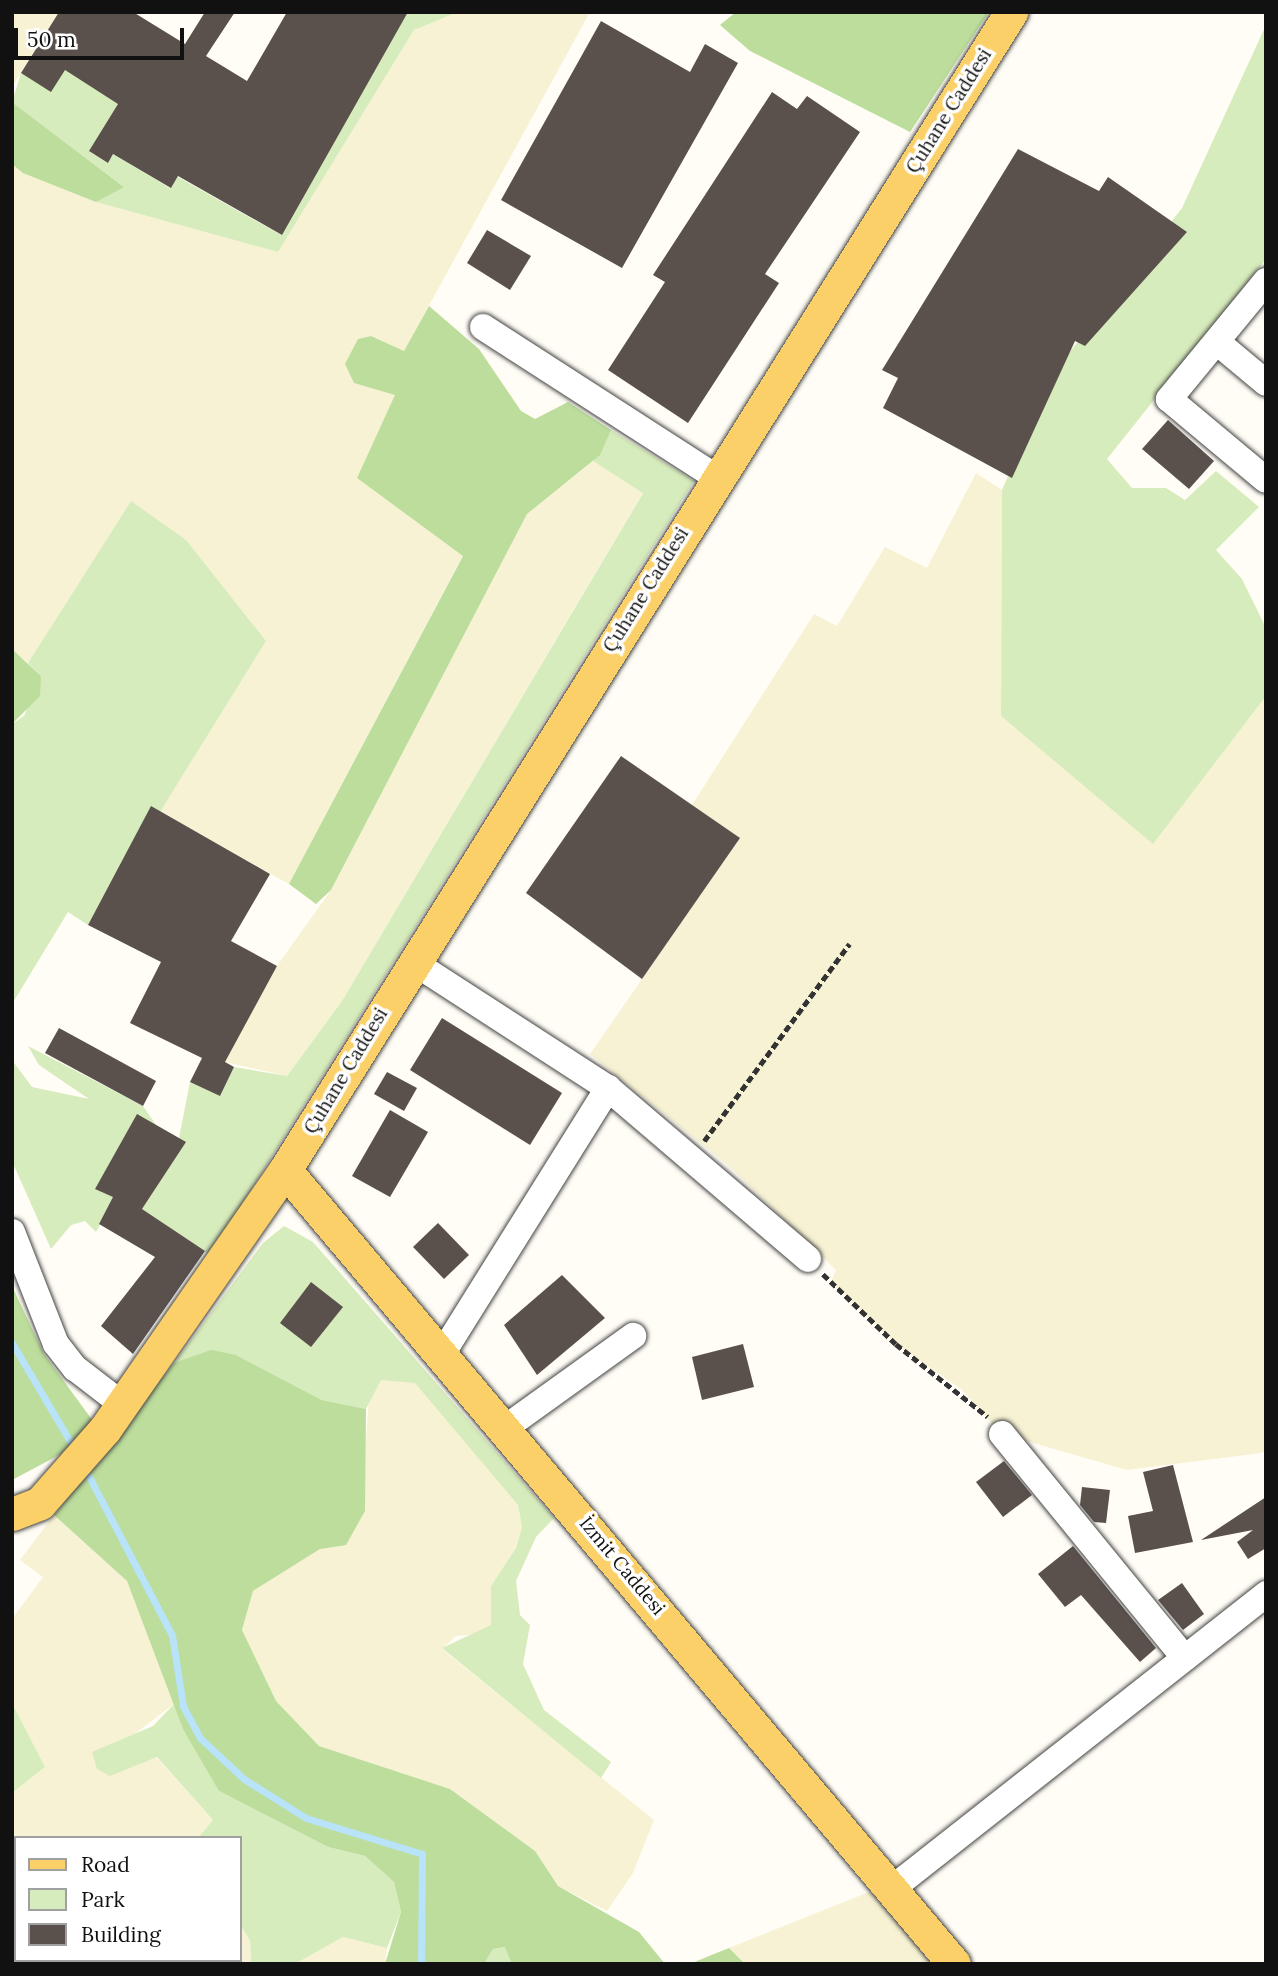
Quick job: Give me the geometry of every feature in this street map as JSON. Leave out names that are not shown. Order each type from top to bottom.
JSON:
[{"type":"main road","name":"Çuhane Caddesi","points":[[12,1514],[40,1503],[63,1480],[114,1417],[285,1170],[412,962],[1012,12]]},
{"type":"main road","name":"İzmit Caddesi","points":[[285,1170],[894,1887],[954,1964]]},
{"type":"street","points":[[1266,281],[1169,399],[1266,480]]},
{"type":"street","points":[[483,327],[717,478]]},
{"type":"street","points":[[1217,342],[1266,383]]},
{"type":"street","points":[[412,962],[608,1088],[808,1259]]},
{"type":"street","points":[[442,1354],[608,1088]]},
{"type":"street","points":[[12,1231],[56,1344],[114,1417]]},
{"type":"street","points":[[505,1428],[633,1336]]},
{"type":"street","points":[[1002,1434],[1185,1658]]},
{"type":"street","points":[[894,1887],[1266,1594]]},
{"type":"path","points":[[691,1159],[849,944]]},
{"type":"path","points":[[808,1259],[896,1344],[961,1389],[1002,1434]]},
{"type":"shaded area","points":[[12,12],[59,12],[12,87]]},
{"type":"shaded area","points":[[458,12],[590,12],[404,351],[371,336],[358,339],[354,383],[396,394],[357,478],[463,555],[289,884],[160,812],[266,641],[131,501],[28,663],[12,649],[12,164],[96,202],[278,252],[414,30]]},
{"type":"shaded area","points":[[593,461],[643,492],[342,1001],[287,1076],[225,1062],[277,966],[331,890],[527,514]]},
{"type":"shaded area","points":[[976,473],[1002,490],[1001,716],[1153,843],[1266,696],[1266,1451],[1261,1453],[1127,1470],[1002,1434],[961,1389],[896,1344],[847,1298],[831,1282],[836,1270],[729,1166],[590,1054],[740,838],[692,805],[814,614],[837,626],[885,547],[927,568]]},
{"type":"shaded area","points":[[399,1379],[415,1383],[431,1398],[518,1505],[522,1527],[516,1548],[491,1586],[491,1625],[479,1634],[456,1636],[442,1649],[654,1820],[633,1873],[607,1911],[558,1886],[535,1851],[450,1789],[319,1746],[276,1701],[242,1630],[253,1591],[320,1549],[365,1457],[369,1395],[381,1380]]},
{"type":"shaded area","points":[[54,1515],[127,1581],[175,1703],[128,1739],[125,1770],[156,1757],[213,1820],[200,1836],[14,1836],[14,1962],[242,1962],[242,1927],[250,1941],[251,1964],[12,1964],[12,1793],[45,1767],[12,1703],[12,1619],[43,1577],[20,1560]]},
{"type":"shaded area","points":[[874,1890],[931,1964],[745,1964],[729,1948]]},
{"type":"shaded area","points":[[343,1937],[387,1948],[385,1964],[295,1964]]},
{"type":"green space","points":[[398,12],[458,12],[414,30],[278,252],[96,202],[123,186],[12,102],[21,73],[65,70],[94,88],[163,30],[90,152],[108,163],[113,154],[170,188],[178,177],[281,235],[405,17]]},
{"type":"green space","points":[[736,12],[989,12],[910,132],[750,51],[720,25]]},
{"type":"green space","points":[[1266,25],[1266,259],[1107,459],[1132,488],[1166,488],[1185,500],[1216,471],[1259,507],[1216,550],[1242,579],[1266,628],[1266,696],[1153,844],[1001,716],[1002,490],[1051,376],[1182,208]]},
{"type":"green space","points":[[12,102],[124,187],[96,202],[23,173],[12,164]]},
{"type":"green space","points":[[429,306],[479,349],[521,411],[535,419],[568,402],[611,430],[600,455],[527,514],[331,890],[316,904],[289,884],[463,556],[357,478],[395,395],[354,383],[345,364],[358,339],[371,336],[404,351]]},
{"type":"green space","points":[[611,430],[694,481],[210,1255],[142,1209],[185,1143],[179,1138],[190,1082],[220,1095],[234,1067],[287,1076],[342,1001],[643,493],[593,461]]},
{"type":"green space","points":[[131,501],[186,540],[266,641],[160,812],[151,807],[88,925],[68,912],[12,1004],[12,724],[24,716],[41,676],[28,663]]},
{"type":"green space","points":[[12,649],[41,676],[40,696],[12,724]]},
{"type":"green space","points":[[28,1046],[143,1106],[156,1125],[96,1232],[85,1221],[71,1225],[51,1249],[12,1161],[12,1060],[32,1087],[89,1099],[39,1065]]},
{"type":"green space","points":[[284,1226],[313,1242],[554,1518],[536,1537],[516,1581],[520,1615],[530,1625],[523,1664],[544,1710],[611,1762],[601,1778],[442,1648],[491,1625],[491,1586],[516,1548],[522,1527],[518,1505],[415,1383],[381,1380],[366,1409],[322,1400],[236,1355],[174,1363],[263,1243]]},
{"type":"green space","points":[[12,1286],[44,1354],[93,1421],[61,1454],[12,1480]]},
{"type":"green space","points":[[211,1350],[236,1355],[322,1400],[366,1409],[365,1511],[346,1545],[320,1549],[253,1591],[242,1630],[276,1701],[319,1746],[450,1789],[535,1851],[558,1886],[639,1932],[665,1964],[512,1964],[505,1947],[493,1949],[484,1964],[385,1964],[401,1912],[394,1882],[365,1856],[328,1847],[219,1791],[183,1729],[127,1581],[54,1515],[174,1363]]},
{"type":"green space","points":[[12,1703],[45,1767],[12,1793]]},
{"type":"green space","points":[[175,1703],[219,1791],[328,1847],[365,1856],[394,1882],[401,1912],[387,1948],[343,1937],[295,1964],[251,1964],[250,1941],[242,1927],[242,1836],[200,1836],[213,1820],[157,1757],[110,1776],[97,1769],[92,1752],[153,1726]]},
{"type":"green space","points":[[506,1947],[512,1964],[484,1964],[493,1949]]},
{"type":"green space","points":[[729,1948],[745,1964],[690,1964],[709,1956]]},
{"type":"building","points":[[59,12],[133,12],[185,44],[205,12],[235,12],[206,56],[247,81],[287,12],[408,12],[282,235],[178,176],[171,188],[113,154],[108,163],[89,151],[118,104],[65,70],[51,92],[21,73]]},
{"type":"building","points":[[601,21],[690,72],[705,44],[738,63],[622,268],[501,200]]},
{"type":"building","points":[[772,92],[797,109],[807,96],[860,132],[765,274],[779,283],[688,423],[608,370],[665,282],[653,275]]},
{"type":"building","points":[[1018,149],[1099,191],[1108,177],[1187,232],[1085,346],[1075,341],[1012,478],[883,408],[898,378],[882,370]]},
{"type":"building","points":[[487,230],[531,256],[510,290],[467,263]]},
{"type":"building","points":[[1168,420],[1214,461],[1189,489],[1142,449]]},
{"type":"building","points":[[621,756],[740,838],[642,979],[526,893]]},
{"type":"building","points":[[151,806],[270,874],[231,941],[277,966],[225,1062],[234,1067],[220,1096],[190,1082],[202,1058],[130,1023],[161,962],[88,925]]},
{"type":"building","points":[[442,1018],[562,1093],[530,1145],[410,1070]]},
{"type":"building","points":[[59,1028],[156,1081],[143,1106],[45,1053]]},
{"type":"building","points":[[387,1072],[417,1088],[404,1111],[374,1094]]},
{"type":"building","points":[[390,1110],[428,1132],[390,1197],[352,1176]]},
{"type":"building","points":[[137,1114],[186,1142],[142,1209],[205,1251],[133,1354],[101,1326],[155,1257],[99,1224],[113,1197],[95,1189]]},
{"type":"building","points":[[438,1223],[469,1255],[444,1279],[413,1247]]},
{"type":"building","points":[[562,1275],[605,1318],[537,1375],[504,1325]]},
{"type":"building","points":[[311,1282],[343,1307],[311,1347],[280,1323]]},
{"type":"building","points":[[743,1344],[754,1387],[702,1400],[692,1357]]},
{"type":"building","points":[[1004,1461],[1032,1495],[1003,1517],[976,1482]]},
{"type":"building","points":[[1173,1465],[1193,1542],[1135,1553],[1128,1516],[1153,1511],[1143,1472]]},
{"type":"building","points":[[1082,1487],[1110,1490],[1106,1523],[1094,1522],[1080,1505]]},
{"type":"building","points":[[1266,1497],[1266,1548],[1248,1559],[1237,1542],[1253,1530],[1201,1540]]},
{"type":"building","points":[[1073,1546],[1156,1648],[1140,1662],[1081,1595],[1065,1607],[1038,1574]]},
{"type":"building","points":[[1182,1583],[1204,1614],[1183,1630],[1158,1600]]},
{"type":"waterway","points":[[12,1343],[75,1450]]},
{"type":"waterway","points":[[84,1467],[172,1635],[183,1706],[200,1738],[244,1779],[306,1818],[422,1854],[421,1964]]}]
